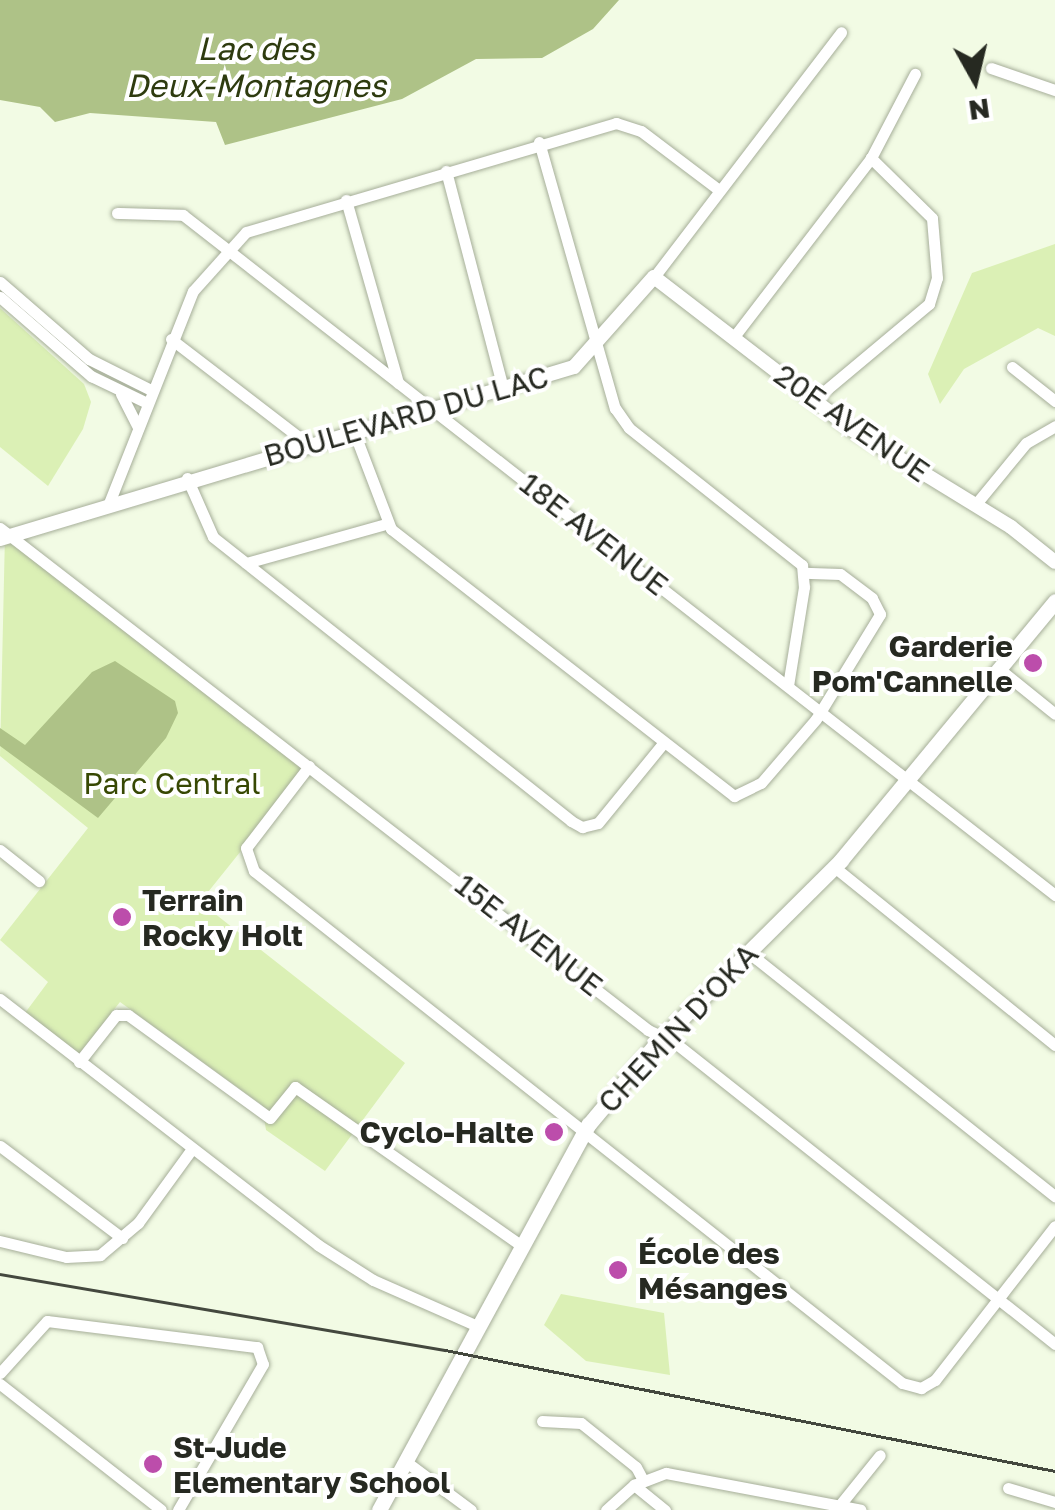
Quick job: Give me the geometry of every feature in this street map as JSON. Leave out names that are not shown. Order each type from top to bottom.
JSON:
[{"type":"main road","name":"CHEMIN D'OKA","points":[[379,1510],[475,1324],[584,1133],[663,1036],[832,866],[910,778],[1055,601]]},
{"type":"street","name":"BOULEVARD DU LAC","points":[[3,534],[574,367],[598,345],[654,277],[841,32]]},
{"type":"street","points":[[991,68],[1055,90]]},
{"type":"street","points":[[734,338],[871,158],[915,74]]},
{"type":"street","points":[[110,504],[171,340],[200,278],[225,250],[266,222],[539,142],[631,125],[719,190]]},
{"type":"street","points":[[354,432],[386,524],[664,742],[740,796],[770,774],[820,709],[880,614],[872,598],[840,574],[804,572],[629,428],[615,408],[539,142]]},
{"type":"street","points":[[814,400],[930,304],[937,278],[932,218],[871,158]]},
{"type":"street","points":[[446,171],[504,388]]},
{"type":"street","points":[[346,200],[398,384]]},
{"type":"street","name":"18E AVENUE","points":[[118,213],[183,215],[910,778],[1055,895]]},
{"type":"street","name":"20E AVENUE","points":[[654,277],[814,400],[1055,562]]},
{"type":"street","points":[[0,282],[89,360],[149,397]]},
{"type":"street","points":[[0,297],[91,376],[118,390],[149,397]]},
{"type":"street","points":[[171,340],[308,444]]},
{"type":"street","points":[[1012,367],[1055,401]]},
{"type":"street","points":[[118,390],[138,428]]},
{"type":"street","points":[[975,505],[1026,443],[1055,426]]},
{"type":"street","points":[[187,478],[206,528],[582,827],[613,808],[664,742]]},
{"type":"street","points":[[246,563],[386,524]]},
{"type":"street","name":"15E AVENUE","points":[[3,534],[663,1036],[1055,1344]]},
{"type":"street","points":[[788,686],[804,572]]},
{"type":"street","points":[[998,668],[1055,714]]},
{"type":"street","points":[[308,766],[248,845],[247,863],[584,1133],[912,1388],[935,1380],[1055,1226]]},
{"type":"street","points":[[0,850],[39,881]]},
{"type":"street","points":[[832,866],[1055,1045]]},
{"type":"street","points":[[748,953],[1055,1196]]},
{"type":"street","points":[[0,999],[191,1150],[359,1271],[475,1324]]},
{"type":"street","points":[[79,1062],[116,1015],[128,1015],[270,1118],[295,1087],[519,1244]]},
{"type":"street","points":[[0,1146],[122,1238]]},
{"type":"street","points":[[0,1241],[86,1258],[122,1238],[191,1150]]},
{"type":"street","points":[[0,1373],[47,1321],[257,1347],[263,1364],[178,1510]]},
{"type":"street","points":[[0,1384],[161,1510]]},
{"type":"street","points":[[542,1421],[580,1423],[636,1467],[638,1482],[666,1510]]},
{"type":"street","points":[[838,1507],[880,1455]]},
{"type":"street","points":[[405,1462],[471,1510]]},
{"type":"street","points":[[606,1510],[638,1482],[654,1474],[685,1475],[861,1510]]},
{"type":"street","points":[[1008,1488],[1055,1502]]},
{"type":"green space","points":[[1055,244],[1055,336],[1038,328],[964,369],[940,404],[928,374],[972,273]]},
{"type":"green space","points":[[0,308],[84,384],[91,402],[83,429],[48,486],[0,447]]},
{"type":"green space","name":"Parc Central","points":[[5,534],[309,766],[200,902],[405,1063],[325,1171],[266,1130],[262,1105],[120,1002],[78,1055],[25,1013],[48,982],[0,940],[88,828],[0,756]]},
{"type":"green space","points":[[561,1294],[664,1313],[670,1375],[586,1361],[544,1325]]},
{"type":"water","name":"Lac des Deux-Montagnes","points":[[0,0],[619,0],[593,29],[542,58],[476,59],[402,99],[225,145],[216,122],[90,113],[55,122],[40,107],[0,100]]},
{"type":"water","points":[[115,661],[175,701],[178,713],[166,738],[98,818],[0,746],[0,728],[25,745],[92,672]]},
{"type":"tram line","points":[[0,1274],[445,1350],[1055,1471]]},
{"type":"place","name":"Garderie Pom'Cannelle","points":[[1033,663]]},
{"type":"place","name":"Terrain Rocky Holt","points":[[122,917]]},
{"type":"place","name":"Cyclo-Halte","points":[[554,1132]]},
{"type":"place","name":"École des Mésanges","points":[[618,1270]]},
{"type":"place","name":"St-Jude Elementary School","points":[[153,1464]]}]
